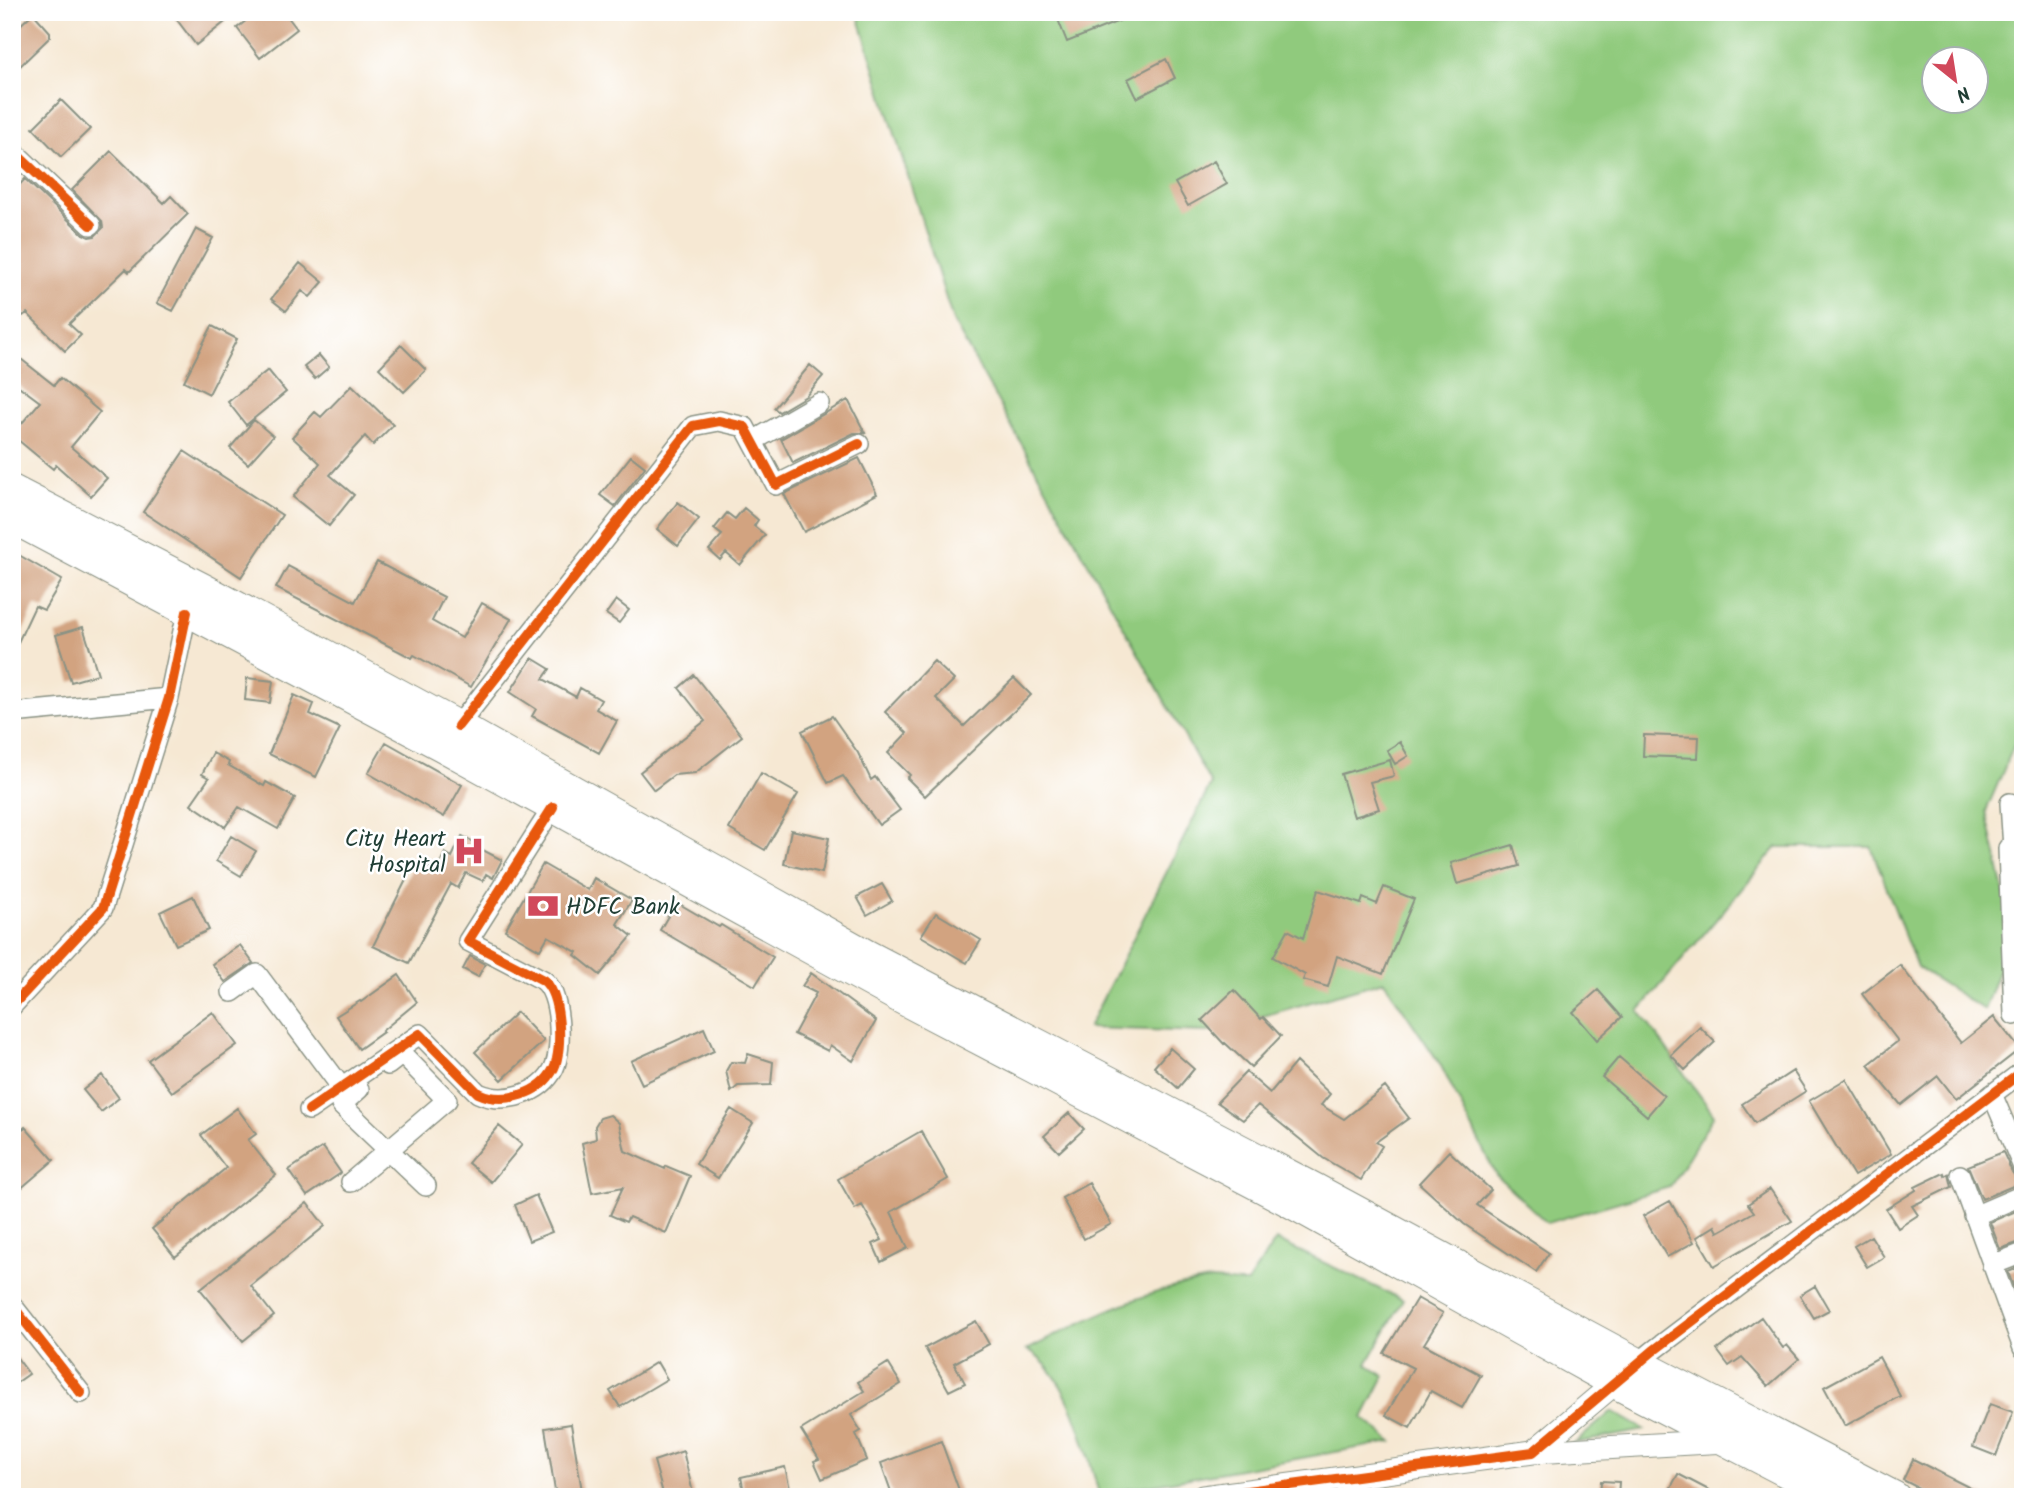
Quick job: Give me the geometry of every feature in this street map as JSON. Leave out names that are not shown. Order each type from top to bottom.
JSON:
[{"type":"main road","points":[[12,490],[209,612],[553,807],[902,999],[1284,1199],[1615,1384],[1834,1497]]},
{"type":"main road","points":[[12,518],[458,726],[867,956],[1314,1188],[1638,1363],[1895,1497]]},
{"type":"street","points":[[12,150],[91,225]]},
{"type":"street","points":[[753,441],[819,403]]},
{"type":"street","points":[[458,726],[693,426],[719,421],[745,427],[776,485],[859,444]]},
{"type":"street","points":[[12,1006],[103,908],[169,698],[209,612]]},
{"type":"street","points":[[12,713],[169,698]]},
{"type":"street","points":[[2010,803],[2018,848],[2008,848],[2014,1015]]},
{"type":"street","points":[[309,1110],[420,1034],[478,1093],[491,1099],[513,1097],[528,1092],[545,1080],[554,1067],[559,1051],[558,1016],[553,991],[549,984],[468,942],[553,807]]},
{"type":"street","points":[[232,992],[257,974],[342,1088]]},
{"type":"street","points":[[426,1186],[341,1105],[402,1054],[447,1100]]},
{"type":"street","points":[[1533,1452],[1638,1363],[2023,1071]]},
{"type":"street","points":[[351,1182],[467,1082]]},
{"type":"street","points":[[1992,1094],[2023,1167]]},
{"type":"street","points":[[1960,1175],[1992,1265],[2016,1308],[2023,1348]]},
{"type":"street","points":[[1974,1216],[2023,1195]]},
{"type":"street","points":[[1992,1265],[2023,1252]]},
{"type":"street","points":[[12,1305],[81,1393]]},
{"type":"street","points":[[1203,1497],[1533,1452],[1727,1441]]},
{"type":"green space","points":[[857,12],[2023,12],[2023,735],[2019,734],[1986,811],[2013,931],[1984,1010],[1917,967],[1871,847],[1777,847],[1639,1011],[1714,1115],[1670,1187],[1547,1223],[1496,1175],[1440,1064],[1384,981],[1208,1032],[1088,1028],[1211,784],[953,321]]},
{"type":"green space","points":[[1276,1240],[1403,1300],[1367,1364],[1384,1376],[1363,1418],[1392,1442],[1099,1494],[1082,1435],[1065,1394],[1042,1361],[1027,1350],[1091,1318],[1158,1292],[1209,1280],[1247,1283]]},
{"type":"green space","points":[[1612,1411],[1645,1430],[1575,1443]]},
{"type":"building","points":[[171,12],[218,12],[225,22],[196,45]]},
{"type":"building","points":[[257,12],[284,12],[297,29],[260,58],[237,28]]},
{"type":"building","points":[[1055,12],[1139,12],[1139,13],[1067,42]]},
{"type":"building","points":[[33,13],[50,32],[50,37],[12,74],[12,33]]},
{"type":"building","points":[[1166,59],[1175,78],[1137,98],[1128,79]]},
{"type":"building","points":[[61,100],[90,129],[61,157],[33,128]]},
{"type":"building","points":[[111,151],[164,203],[171,196],[188,214],[129,272],[126,269],[69,324],[81,335],[65,351],[27,313],[23,316],[12,304],[12,193],[25,179],[83,234],[95,236],[103,228],[102,221],[72,190]]},
{"type":"building","points":[[1214,161],[1227,184],[1188,206],[1175,183]]},
{"type":"building","points":[[196,229],[213,238],[173,311],[157,303]]},
{"type":"building","points":[[300,263],[323,282],[310,297],[302,291],[286,311],[271,299]]},
{"type":"building","points":[[212,326],[237,339],[209,394],[184,381]]},
{"type":"building","points":[[401,345],[426,370],[404,392],[379,368]]},
{"type":"building","points":[[12,352],[54,385],[60,378],[100,412],[71,447],[107,478],[91,496],[56,465],[53,469],[12,435],[40,402],[12,381]]},
{"type":"building","points":[[319,355],[329,367],[315,379],[304,367]]},
{"type":"building","points":[[810,365],[823,376],[806,396],[779,412],[774,408]]},
{"type":"building","points":[[268,370],[286,392],[246,425],[228,402]]},
{"type":"building","points":[[352,385],[393,425],[373,445],[365,436],[330,475],[354,495],[329,526],[293,497],[320,463],[292,437],[315,412],[321,417]]},
{"type":"building","points":[[848,400],[865,433],[854,433],[793,463],[781,439]]},
{"type":"building","points":[[254,420],[273,436],[248,464],[230,448]]},
{"type":"building","points":[[184,451],[282,515],[241,577],[143,512]]},
{"type":"building","points":[[631,456],[645,467],[615,506],[600,495]]},
{"type":"building","points":[[859,458],[877,494],[804,532],[784,494]]},
{"type":"building","points":[[678,502],[699,519],[678,546],[657,529]]},
{"type":"building","points":[[744,508],[758,520],[754,526],[765,535],[740,565],[726,553],[720,560],[709,550],[722,535],[714,529],[727,513],[735,519]]},
{"type":"building","points":[[12,551],[62,580],[44,610],[35,606],[12,655]]},
{"type":"building","points":[[377,562],[444,597],[432,621],[462,638],[482,603],[511,619],[471,687],[414,655],[412,658],[276,588],[288,566],[355,602]]},
{"type":"building","points":[[616,600],[629,610],[619,623],[606,614]]},
{"type":"building","points":[[83,627],[98,674],[71,682],[56,635]]},
{"type":"building","points":[[532,658],[550,669],[543,679],[576,697],[580,688],[601,700],[596,709],[617,721],[599,753],[532,716],[536,709],[510,692]]},
{"type":"building","points":[[934,661],[954,680],[936,698],[964,726],[1014,678],[1031,695],[925,796],[907,778],[910,775],[888,753],[907,733],[885,712]]},
{"type":"building","points":[[694,675],[742,736],[695,773],[674,775],[654,790],[640,772],[705,721],[679,688]]},
{"type":"building","points":[[247,678],[273,681],[270,703],[245,700]]},
{"type":"building","points":[[294,695],[314,704],[310,714],[340,728],[316,777],[269,754]]},
{"type":"building","points":[[832,716],[858,753],[871,780],[875,777],[900,810],[879,825],[843,776],[828,783],[802,731]]},
{"type":"building","points":[[1644,735],[1699,737],[1698,758],[1643,756]]},
{"type":"building","points":[[386,742],[462,785],[444,817],[368,773]]},
{"type":"building","points":[[1400,742],[1408,756],[1395,764],[1387,750]]},
{"type":"building","points":[[213,753],[264,786],[266,782],[295,798],[278,829],[239,807],[225,827],[191,804],[209,778],[202,774]]},
{"type":"building","points":[[1390,760],[1394,776],[1370,782],[1379,809],[1354,817],[1341,774]]},
{"type":"building","points":[[761,773],[798,794],[765,850],[729,829]]},
{"type":"building","points":[[791,830],[829,838],[822,873],[784,864]]},
{"type":"building","points":[[231,836],[256,851],[241,876],[216,861]]},
{"type":"building","points":[[462,836],[502,860],[493,878],[486,874],[483,881],[466,873],[458,888],[451,884],[409,963],[373,946],[414,864],[417,866],[419,863],[431,869],[433,864],[438,867],[445,853],[452,857]]},
{"type":"building","points":[[1513,845],[1519,866],[1457,884],[1451,863]]},
{"type":"building","points":[[543,864],[588,890],[594,878],[632,900],[617,924],[632,936],[600,975],[575,955],[577,952],[548,936],[540,950],[505,930]]},
{"type":"building","points":[[882,884],[892,901],[867,915],[857,897]]},
{"type":"building","points":[[1384,887],[1414,899],[1383,974],[1337,956],[1328,987],[1303,980],[1305,975],[1273,957],[1288,930],[1303,938],[1318,890],[1361,904],[1363,898],[1377,904]]},
{"type":"building","points":[[193,896],[209,930],[176,945],[160,912]]},
{"type":"building","points":[[676,902],[719,927],[721,925],[773,957],[755,986],[660,930]]},
{"type":"building","points":[[936,913],[981,940],[967,963],[921,936]]},
{"type":"building","points":[[240,945],[253,963],[225,982],[212,964]]},
{"type":"building","points":[[470,956],[485,964],[478,977],[463,969]]},
{"type":"building","points":[[1900,965],[1961,1043],[1994,1017],[2020,1049],[1956,1099],[1938,1076],[1901,1105],[1868,1065],[1898,1041],[1862,994]]},
{"type":"building","points":[[811,973],[876,1021],[853,1061],[830,1045],[828,1051],[794,1034],[816,993],[802,986]]},
{"type":"building","points":[[399,975],[417,1002],[359,1049],[336,1016]]},
{"type":"building","points":[[1234,990],[1281,1036],[1251,1067],[1202,1020]]},
{"type":"building","points":[[1598,990],[1622,1017],[1597,1040],[1573,1012]]},
{"type":"building","points":[[213,1012],[237,1045],[172,1092],[148,1060]]},
{"type":"building","points":[[517,1012],[544,1041],[502,1080],[475,1052]]},
{"type":"building","points":[[1700,1027],[1715,1042],[1685,1070],[1671,1055]]},
{"type":"building","points":[[704,1028],[714,1051],[642,1084],[631,1061]]},
{"type":"building","points":[[1170,1048],[1194,1069],[1178,1088],[1154,1067]]},
{"type":"building","points":[[748,1054],[773,1062],[771,1085],[738,1086],[731,1092],[726,1071],[731,1062],[745,1063]]},
{"type":"building","points":[[1619,1057],[1664,1096],[1647,1116],[1602,1077]]},
{"type":"building","points":[[1296,1062],[1330,1094],[1321,1105],[1344,1119],[1385,1087],[1409,1118],[1376,1142],[1382,1146],[1361,1180],[1323,1158],[1258,1105],[1243,1120],[1217,1102],[1246,1072],[1270,1093]]},
{"type":"building","points":[[1793,1071],[1806,1091],[1755,1123],[1742,1104]]},
{"type":"building","points":[[102,1075],[119,1098],[101,1112],[83,1090]]},
{"type":"building","points":[[1846,1079],[1891,1154],[1854,1176],[1809,1101]]},
{"type":"building","points":[[237,1108],[256,1134],[248,1140],[276,1175],[175,1257],[152,1229],[226,1168],[201,1135]]},
{"type":"building","points":[[731,1109],[753,1123],[718,1178],[696,1164]]},
{"type":"building","points":[[1069,1113],[1084,1129],[1059,1152],[1044,1136]]},
{"type":"building","points":[[610,1115],[619,1123],[625,1151],[665,1169],[666,1166],[690,1176],[666,1233],[629,1217],[626,1222],[610,1215],[623,1187],[592,1193],[582,1143],[596,1139],[595,1126],[600,1118]]},
{"type":"building","points":[[499,1126],[522,1145],[491,1182],[468,1163]]},
{"type":"building","points":[[25,1127],[54,1160],[12,1196],[12,1138]]},
{"type":"building","points":[[921,1131],[948,1179],[891,1212],[908,1248],[881,1262],[873,1244],[882,1240],[862,1205],[855,1209],[838,1179]]},
{"type":"building","points":[[323,1147],[341,1173],[307,1196],[289,1170]]},
{"type":"building","points":[[1449,1151],[1491,1190],[1477,1205],[1549,1253],[1536,1272],[1464,1224],[1419,1183]]},
{"type":"building","points":[[2003,1152],[2020,1183],[1982,1199],[1968,1166]]},
{"type":"building","points":[[1944,1173],[1945,1176],[1948,1174],[1951,1187],[1912,1206],[1918,1215],[1898,1228],[1886,1209],[1916,1190],[1915,1187]]},
{"type":"building","points":[[1089,1183],[1111,1224],[1084,1239],[1062,1198]]},
{"type":"building","points":[[1770,1189],[1792,1221],[1714,1266],[1697,1237],[1715,1226],[1718,1232],[1754,1212],[1748,1204]]},
{"type":"building","points":[[536,1195],[552,1232],[529,1241],[515,1205]]},
{"type":"building","points":[[1670,1201],[1694,1242],[1667,1257],[1643,1216]]},
{"type":"building","points":[[307,1203],[325,1226],[251,1286],[274,1316],[243,1341],[200,1289]]},
{"type":"building","points":[[2023,1208],[2023,1241],[2000,1249],[1990,1222]]},
{"type":"building","points":[[1871,1236],[1884,1257],[1867,1267],[1854,1246]]},
{"type":"building","points":[[2023,1266],[2023,1312],[2008,1272]]},
{"type":"building","points":[[1815,1286],[1829,1310],[1814,1318],[1800,1295]]},
{"type":"building","points":[[1417,1298],[1443,1313],[1424,1344],[1481,1375],[1462,1408],[1431,1391],[1410,1428],[1386,1415],[1413,1368],[1384,1353]]},
{"type":"building","points":[[1761,1317],[1783,1348],[1787,1345],[1799,1359],[1768,1386],[1742,1357],[1729,1366],[1717,1350]]},
{"type":"building","points":[[976,1321],[989,1344],[954,1363],[965,1383],[949,1391],[925,1348]]},
{"type":"building","points":[[12,1351],[29,1374],[12,1386]]},
{"type":"building","points":[[1879,1357],[1900,1396],[1845,1426],[1824,1387]]},
{"type":"building","points":[[657,1362],[667,1379],[620,1407],[610,1391]]},
{"type":"building","points":[[888,1363],[901,1384],[851,1415],[861,1431],[856,1434],[867,1460],[822,1479],[814,1461],[819,1459],[801,1430],[864,1391],[858,1382]]},
{"type":"building","points":[[1990,1404],[2013,1412],[1996,1456],[1973,1447]]},
{"type":"building","points":[[571,1424],[583,1497],[556,1497],[545,1428]]},
{"type":"building","points":[[941,1441],[960,1493],[948,1497],[893,1497],[881,1463]]},
{"type":"building","points":[[683,1451],[694,1497],[664,1497],[654,1461]]},
{"type":"building","points":[[1913,1459],[1988,1497],[1936,1497],[1903,1480]]},
{"type":"building","points":[[785,1467],[792,1497],[745,1497],[741,1477]]},
{"type":"building","points":[[1678,1474],[1722,1497],[1666,1497]]},
{"type":"building","points":[[1601,1481],[1619,1482],[1618,1497],[1600,1497]]},
{"type":"cycle path","points":[[12,150],[91,225]]},
{"type":"cycle path","points":[[458,726],[693,426],[719,421],[745,427],[776,485],[859,444]]},
{"type":"cycle path","points":[[12,1006],[103,908],[169,698],[187,612]]},
{"type":"cycle path","points":[[309,1110],[420,1034],[478,1093],[499,1098],[521,1095],[540,1085],[548,1077],[554,1068],[559,1048],[557,1008],[549,986],[543,980],[468,941],[553,807]]},
{"type":"cycle path","points":[[1203,1497],[1533,1452],[1653,1351],[2023,1071]]},
{"type":"cycle path","points":[[12,1305],[81,1393]]},
{"type":"place","name":"City Heart Hospital","points":[[469,851]]},
{"type":"place","name":"HDFC Bank","points":[[543,906]]}]
